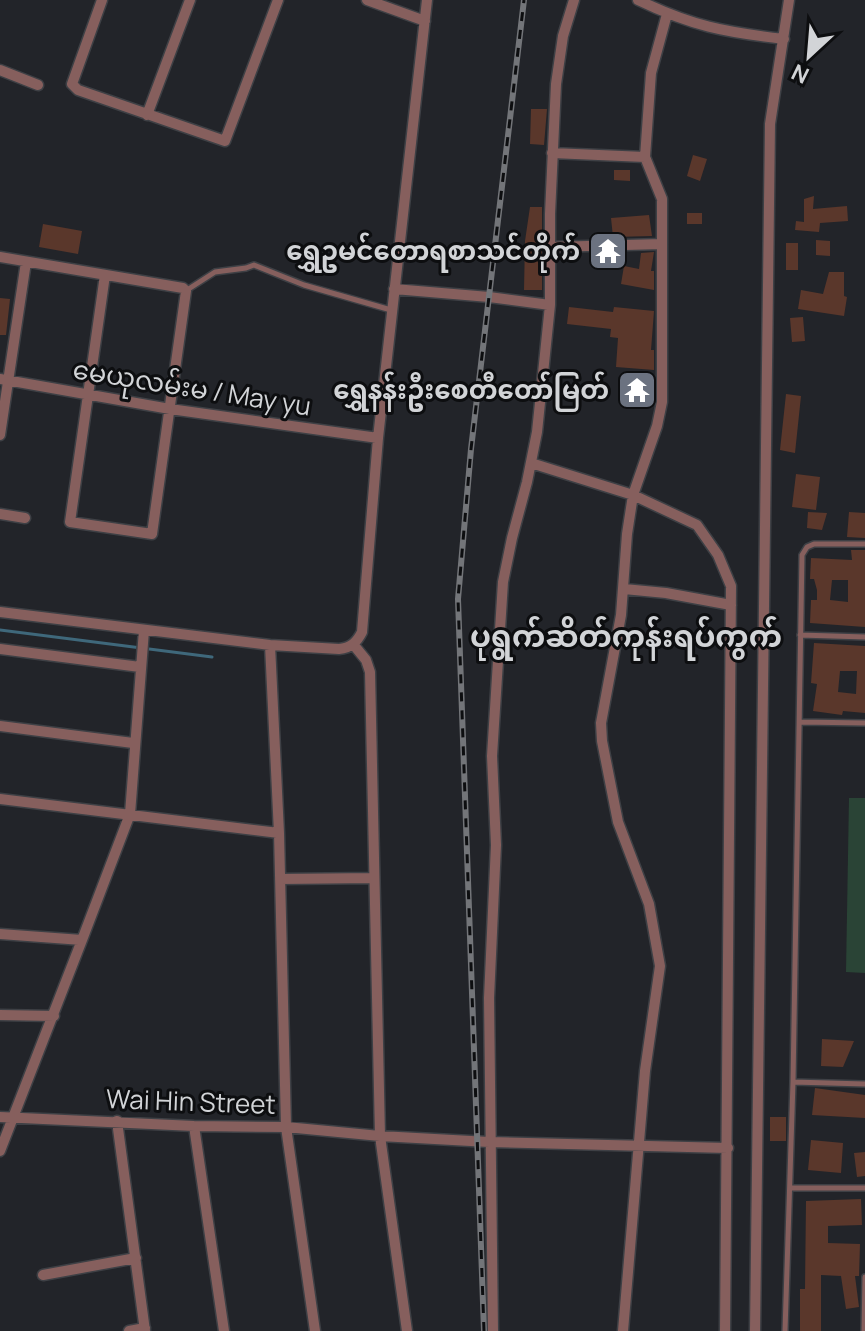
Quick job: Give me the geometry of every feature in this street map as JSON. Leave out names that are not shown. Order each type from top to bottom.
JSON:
[{"type":"street","points":[[102,0],[72,84],[78,90],[225,141],[278,0]]},
{"type":"street","points":[[147,115],[190,0]]},
{"type":"street","points":[[367,0],[425,21]]},
{"type":"street","points":[[0,612],[144,632],[339,649],[353,644],[362,632],[378,438],[427,0]]},
{"type":"street","points":[[493,1331],[489,998],[496,845],[492,756],[503,582],[537,432],[550,305],[556,84],[563,36],[574,0]]},
{"type":"street","points":[[755,1331],[770,124],[789,0]]},
{"type":"street","points":[[644,1],[667,14],[726,33],[784,39]]},
{"type":"street","points":[[623,1331],[638,1145],[660,966],[649,904],[618,822],[601,723],[624,589],[633,495],[662,402],[662,199],[645,157],[651,73],[667,14]]},
{"type":"street","points":[[0,70],[38,85]]},
{"type":"street","points":[[552,153],[645,157]]},
{"type":"street","points":[[550,247],[662,244]]},
{"type":"street","points":[[0,257],[105,275],[186,291],[152,534],[70,522],[105,275]]},
{"type":"street","points":[[0,435],[5,380],[26,262]]},
{"type":"street","points":[[394,289],[550,305]]},
{"type":"street","name":"မေယုလမ်းမ / May yu","points":[[5,380],[170,409],[378,438]]},
{"type":"street","points":[[531,463],[633,495],[697,525],[726,570],[731,586],[725,1331]]},
{"type":"street","points":[[0,514],[25,518]]},
{"type":"street","points":[[624,589],[731,605]]},
{"type":"street","points":[[0,1151],[130,814],[133,743],[144,632]]},
{"type":"street","points":[[353,644],[366,660],[370,672],[380,1136],[407,1331]]},
{"type":"street","points":[[270,645],[279,833],[286,1127],[315,1331]]},
{"type":"street","points":[[0,649],[141,662]]},
{"type":"street","points":[[0,726],[133,743]]},
{"type":"street","points":[[0,799],[279,833]]},
{"type":"street","points":[[280,879],[374,878]]},
{"type":"street","points":[[0,934],[82,940]]},
{"type":"street","points":[[0,1015],[54,1016]]},
{"type":"street","name":"Wai Hin Street","points":[[0,1117],[286,1127],[489,1142],[728,1148]]},
{"type":"street","points":[[117,1121],[145,1330],[129,1331]]},
{"type":"street","points":[[194,1126],[224,1331]]},
{"type":"street","points":[[43,1275],[136,1258]]},
{"type":"lane","points":[[186,291],[215,272],[254,265],[304,285],[392,310]]},
{"type":"lane","points":[[785,1331],[793,1082],[802,555],[807,547],[823,543],[865,544]]},
{"type":"lane","points":[[800,635],[865,637]]},
{"type":"lane","points":[[800,722],[865,723]]},
{"type":"lane","points":[[793,1082],[865,1084]]},
{"type":"lane","points":[[790,1188],[865,1188]]},
{"type":"lane","points":[[864,1331],[865,1277]]},
{"type":"green space","points":[[849,798],[865,798],[865,973],[846,972]]},
{"type":"building","points":[[531,109],[547,109],[544,145],[530,144]]},
{"type":"building","points":[[693,155],[707,159],[700,181],[687,176]]},
{"type":"building","points":[[614,170],[630,170],[630,181],[614,180]]},
{"type":"building","points":[[814,196],[813,209],[847,206],[848,221],[820,223],[819,232],[795,230],[796,221],[804,222],[804,199]]},
{"type":"building","points":[[530,207],[542,207],[542,290],[524,290],[525,241]]},
{"type":"building","points":[[687,213],[702,213],[702,224],[687,224]]},
{"type":"building","points":[[649,215],[652,236],[613,237],[611,218]]},
{"type":"building","points":[[43,224],[82,231],[78,254],[39,247]]},
{"type":"building","points":[[816,240],[830,241],[830,256],[816,255]]},
{"type":"building","points":[[786,243],[798,243],[798,270],[786,270]]},
{"type":"building","points":[[654,252],[651,271],[654,271],[654,290],[621,284],[624,266],[639,269],[641,253]]},
{"type":"building","points":[[829,272],[844,272],[844,296],[847,297],[844,316],[798,309],[801,290],[823,294]]},
{"type":"building","points":[[0,298],[10,299],[6,335],[0,335]]},
{"type":"building","points":[[569,307],[613,312],[614,307],[654,311],[651,350],[654,350],[654,370],[616,367],[618,338],[610,337],[611,329],[567,324]]},
{"type":"building","points":[[803,317],[805,341],[792,342],[790,318]]},
{"type":"building","points":[[636,383],[642,389],[636,395],[630,389]]},
{"type":"building","points":[[786,394],[801,396],[795,453],[780,450]]},
{"type":"building","points":[[796,474],[820,477],[816,510],[792,507]]},
{"type":"building","points":[[808,512],[827,513],[822,530],[807,528]]},
{"type":"building","points":[[849,512],[865,513],[865,538],[847,537]]},
{"type":"building","points":[[851,550],[865,550],[865,627],[810,623],[811,600],[817,600],[814,579],[810,579],[811,558],[852,560]],"holes":[[[832,580],[848,580],[848,602],[830,600]]]},
{"type":"building","points":[[814,643],[865,646],[865,713],[843,711],[842,715],[813,711],[817,684],[811,683]],"holes":[[[840,671],[857,671],[856,694],[838,692]]]},
{"type":"building","points":[[822,1039],[854,1041],[843,1067],[821,1066]]},
{"type":"building","points":[[815,1088],[865,1095],[865,1118],[812,1115]]},
{"type":"building","points":[[770,1117],[786,1117],[786,1141],[770,1141]]},
{"type":"building","points":[[811,1140],[843,1143],[841,1173],[808,1170]]},
{"type":"building","points":[[865,1152],[865,1176],[857,1177],[854,1153]]},
{"type":"building","points":[[861,1199],[862,1225],[828,1226],[828,1243],[860,1244],[859,1276],[855,1276],[859,1307],[846,1309],[841,1276],[821,1275],[821,1331],[800,1331],[800,1289],[805,1289],[806,1201]]},
{"type":"waterway","points":[[0,630],[212,657]]},
{"type":"railway","points":[[484,1331],[458,599],[471,449],[524,0]]},
{"type":"place","name":"ရွှေဥမင်တောရစာသင်တိုက်","points":[[608,251]]},
{"type":"place","name":"ရွှေနန်းဦးစေတီတော်မြတ်","points":[[637,390]]},
{"type":"district","name":"ပုရွက်ဆိတ်ကုန်းရပ်ကွက်","points":[[626,637]]}]
